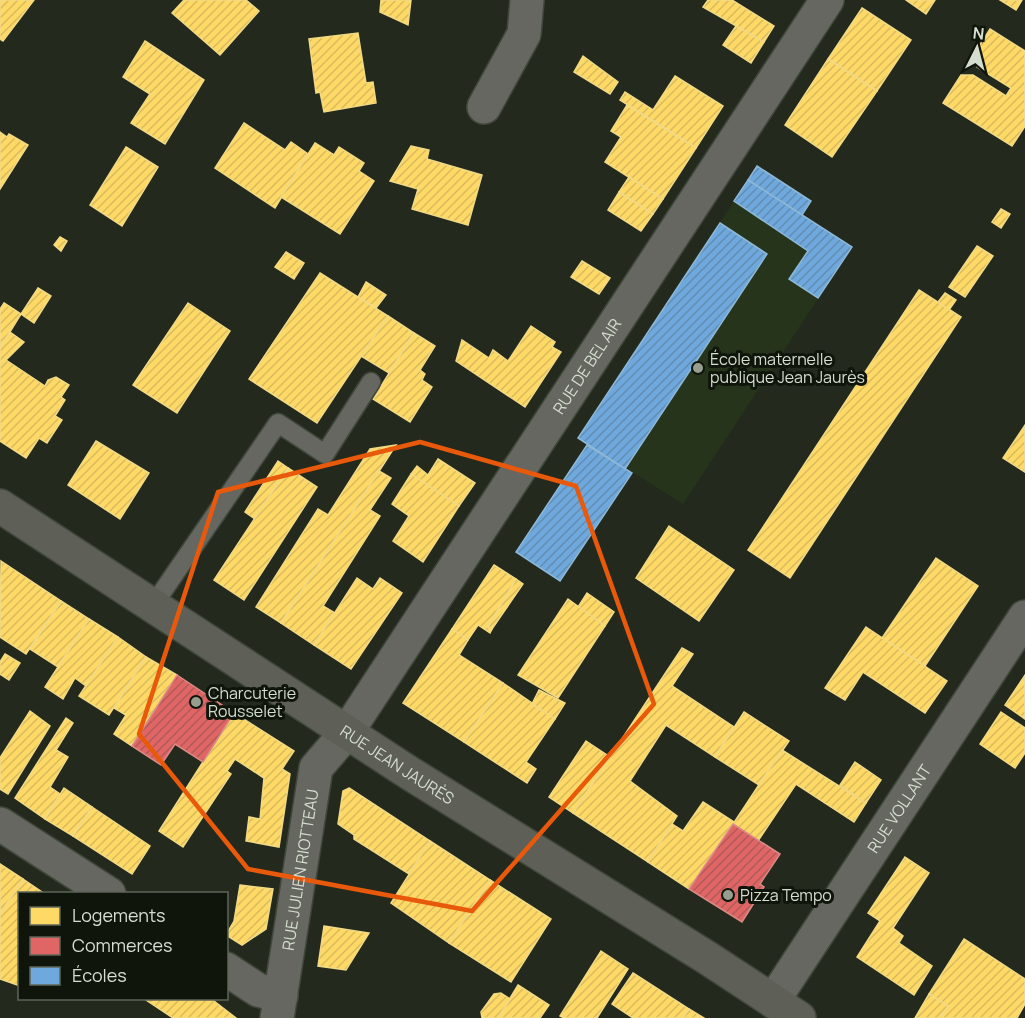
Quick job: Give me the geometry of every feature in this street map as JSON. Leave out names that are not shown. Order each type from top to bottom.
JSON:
[{"type":"main road","name":"RUE JEAN JAURÈS","points":[[0,506],[154,604],[347,732],[706,957],[786,1010]]},
{"type":"street","points":[[484,107],[524,34],[527,0]]},
{"type":"street","name":"RUE DE BEL AIR","points":[[347,732],[827,0]]},
{"type":"street","name":"RUE VOLLANT","points":[[786,1010],[1025,617]]},
{"type":"street","name":"RUE JULIEN RIOTTEAU","points":[[279,1007],[316,768],[347,732]]},
{"type":"street","points":[[0,824],[106,892]]},
{"type":"street","points":[[228,970],[279,1007]]},
{"type":"lane","points":[[154,604],[278,423],[325,454],[370,382]]},
{"type":"highlighted area","points":[[420,442],[576,486],[654,704],[472,911],[248,869],[139,734],[218,492]]},
{"type":"shaded area","name":"École maternelle publique Jean Jaurès","points":[[748,180],[852,247],[683,504],[578,438]]},
{"type":"building: Logements","points":[[0,0],[34,0],[3,41],[0,39]]},
{"type":"building: Logements","points":[[184,0],[246,0],[259,11],[220,55],[172,13]]},
{"type":"building: Logements","points":[[381,0],[411,0],[408,25],[380,12]]},
{"type":"building: Logements","points":[[708,0],[732,0],[774,26],[764,42],[703,7]]},
{"type":"building: Logements","points":[[906,0],[935,0],[926,14]]},
{"type":"building: Logements","points":[[1000,0],[1022,0],[1016,10]]},
{"type":"building: Logements","points":[[862,8],[911,40],[877,91],[828,59]]},
{"type":"building: Logements","points":[[736,26],[764,42],[751,63],[723,45]]},
{"type":"building: Logements","points":[[990,29],[1025,51],[1025,126],[1012,146],[943,103],[961,75],[973,75],[1006,96],[1011,88],[977,67],[976,59],[972,57]]},
{"type":"building: Logements","points":[[358,33],[366,83],[373,82],[376,103],[324,112],[320,92],[316,93],[309,39]]},
{"type":"building: Logements","points":[[145,41],[204,80],[165,144],[131,123],[150,94],[123,77]]},
{"type":"building: Logements","points":[[583,56],[618,82],[610,94],[574,72]]},
{"type":"building: Logements","points":[[828,59],[877,91],[832,157],[785,125]]},
{"type":"building: Logements","points":[[675,76],[723,106],[696,148],[620,100],[625,92],[653,110]]},
{"type":"building: Logements","points":[[627,105],[696,148],[663,199],[605,162],[621,137],[611,131]]},
{"type":"building: Logements","points":[[244,123],[285,150],[291,142],[308,154],[275,208],[215,168]]},
{"type":"building: Logements","points":[[0,132],[7,137],[9,134],[28,145],[0,189]]},
{"type":"building: Logements","points":[[315,143],[334,155],[339,147],[364,163],[359,171],[374,181],[340,234],[281,197]]},
{"type":"building: Logements","points":[[411,146],[429,150],[427,159],[482,175],[468,225],[412,209],[418,189],[390,181]]},
{"type":"building: Logements","points":[[126,147],[158,167],[122,226],[90,205]]},
{"type":"building: Logements","points":[[629,177],[663,199],[653,214],[619,192]]},
{"type":"building: Logements","points":[[619,192],[653,214],[641,231],[608,210]]},
{"type":"building: Logements","points":[[1001,209],[1010,214],[1001,228],[992,222]]},
{"type":"building: Logements","points":[[60,237],[67,241],[61,251],[54,245]]},
{"type":"building: Logements","points":[[977,246],[993,256],[965,297],[949,287]]},
{"type":"building: Logements","points":[[286,252],[304,263],[294,279],[275,267]]},
{"type":"building: Logements","points":[[582,261],[610,278],[599,294],[571,277]]},
{"type":"building: Logements","points":[[320,273],[388,316],[317,423],[249,379]]},
{"type":"building: Logements","points":[[366,282],[386,295],[376,308],[358,297]]},
{"type":"building: Logements","points":[[38,288],[51,296],[34,323],[21,314]]},
{"type":"building: Logements","points":[[919,290],[961,317],[790,578],[748,550]]},
{"type":"building: Logements","points":[[945,293],[956,300],[949,310],[938,302]]},
{"type":"building: Logements","points":[[4,303],[21,314],[0,348],[0,309]]},
{"type":"building: Logements","points":[[188,303],[230,331],[177,413],[133,385]]},
{"type":"building: Logements","points":[[388,316],[414,333],[389,373],[361,356]]},
{"type":"building: Logements","points":[[531,326],[555,342],[552,347],[561,352],[525,407],[456,361],[462,340],[489,358],[493,350],[508,361]]},
{"type":"building: Logements","points":[[10,332],[24,342],[6,360],[45,386],[48,380],[56,377],[69,385],[61,397],[65,400],[55,416],[62,420],[47,443],[39,438],[26,458],[0,441],[0,348]]},
{"type":"building: Logements","points":[[414,333],[435,346],[420,370],[425,374],[422,380],[432,387],[410,422],[373,399]]},
{"type":"building: Logements","points":[[1025,425],[1025,472],[1003,458]]},
{"type":"building: Logements","points":[[96,441],[149,473],[120,519],[68,485]]},
{"type":"building: Logements","points":[[396,445],[281,623],[256,607],[318,509],[328,515],[370,449]]},
{"type":"building: Logements","points":[[438,459],[475,483],[459,506],[411,474],[417,466],[428,475]]},
{"type":"building: Logements","points":[[278,461],[288,468],[255,519],[245,512]]},
{"type":"building: Logements","points":[[288,468],[317,487],[244,600],[214,580]]},
{"type":"building: Logements","points":[[379,471],[391,478],[370,510],[380,516],[323,606],[335,613],[314,645],[281,623]]},
{"type":"building: Logements","points":[[411,474],[459,506],[423,562],[393,541],[409,516],[392,504]]},
{"type":"building: Logements","points":[[669,526],[734,570],[699,621],[636,578]]},
{"type":"building: Logements","points":[[936,558],[978,586],[925,666],[882,638]]},
{"type":"building: Logements","points":[[1,561],[61,601],[26,654],[0,637]]},
{"type":"building: Logements","points":[[494,565],[516,579],[488,627],[492,629],[490,633],[478,625],[468,640],[452,629]]},
{"type":"building: Logements","points":[[357,578],[373,589],[380,578],[402,593],[351,669],[314,645]]},
{"type":"building: Logements","points":[[516,579],[523,584],[492,629],[488,627]]},
{"type":"building: Logements","points":[[587,593],[614,612],[605,626],[578,607]]},
{"type":"building: Logements","points":[[568,599],[605,626],[558,698],[518,675]]},
{"type":"building: Logements","points":[[61,601],[89,619],[58,667],[30,649]]},
{"type":"building: Logements","points":[[89,619],[118,637],[86,686],[75,678],[63,699],[45,687]]},
{"type":"building: Logements","points":[[866,627],[947,681],[925,713],[863,672],[845,700],[825,688]]},
{"type":"building: Logements","points":[[452,629],[468,640],[459,655],[503,683],[464,742],[403,703]]},
{"type":"building: Logements","points":[[118,637],[146,657],[109,715],[79,696]]},
{"type":"building: Logements","points":[[682,648],[693,654],[672,686],[734,727],[715,757],[666,725],[630,781],[677,816],[648,862],[573,813]]},
{"type":"building: Logements","points":[[5,654],[20,663],[9,680],[0,674],[0,662]]},
{"type":"building: Logements","points":[[146,657],[177,675],[132,746],[114,734],[126,715],[114,708]]},
{"type":"building: Logements","points":[[1025,675],[1025,719],[1005,705]]},
{"type":"building: Logements","points":[[503,683],[555,719],[526,762],[536,769],[527,783],[464,742]]},
{"type":"building: Logements","points":[[539,690],[565,703],[555,719],[532,704]]},
{"type":"building: Logements","points":[[30,711],[50,726],[8,794],[0,789],[0,758]]},
{"type":"building: Logements","points":[[744,712],[789,741],[759,785],[715,757]]},
{"type":"building: Logements","points":[[1001,712],[1025,728],[1025,753],[1015,768],[980,744]]},
{"type":"building: Logements","points":[[234,713],[294,751],[282,769],[290,774],[279,847],[246,841],[249,817],[260,819],[264,778],[235,759],[227,771],[231,774],[183,847],[159,831]]},
{"type":"building: Logements","points":[[66,718],[73,723],[56,750],[68,757],[50,787],[60,794],[45,819],[15,798]]},
{"type":"building: Logements","points":[[586,741],[610,757],[573,813],[549,797]]},
{"type":"building: Logements","points":[[782,750],[866,803],[854,822],[796,784],[758,841],[733,824]]},
{"type":"building: Logements","points":[[855,762],[881,780],[866,803],[840,785]]},
{"type":"building: Logements","points":[[64,788],[92,807],[73,836],[45,819]]},
{"type":"building: Logements","points":[[349,788],[430,841],[409,874],[354,839],[354,835],[338,824],[343,791]]},
{"type":"building: Logements","points":[[703,802],[734,822],[689,889],[648,862],[672,824],[683,831]]},
{"type":"building: Logements","points":[[92,807],[150,846],[132,874],[73,836]]},
{"type":"building: Logements","points":[[430,841],[490,880],[449,943],[391,903]]},
{"type":"building: Logements","points":[[905,857],[929,873],[893,928],[903,936],[899,943],[932,966],[914,995],[857,957],[880,921],[868,913]]},
{"type":"building: Logements","points":[[0,864],[23,879],[0,914]]},
{"type":"building: Logements","points":[[23,879],[42,892],[18,892],[18,985],[0,979],[0,914]]},
{"type":"building: Logements","points":[[490,880],[551,919],[511,982],[449,943]]},
{"type":"building: Logements","points":[[240,885],[273,889],[266,929],[242,945],[228,936],[234,921]]},
{"type":"building: Logements","points":[[324,926],[369,933],[346,970],[318,966]]},
{"type":"building: Logements","points":[[964,939],[1025,979],[1025,1004],[1017,1018],[940,1018],[948,1006],[929,994]]},
{"type":"building: Logements","points":[[601,951],[628,969],[597,1018],[560,1016]]},
{"type":"building: Logements","points":[[633,973],[689,1009],[683,1018],[633,1018],[612,1004]]},
{"type":"building: Logements","points":[[518,985],[549,1005],[540,1018],[498,1018]]},
{"type":"building: Logements","points":[[501,993],[510,999],[498,1018],[482,1018],[481,1012],[494,994]]},
{"type":"building: Logements","points":[[929,994],[948,1006],[940,1018],[915,1018]]},
{"type":"building: Logements","points":[[146,1000],[213,1000],[236,1018],[173,1018]]},
{"type":"building: Logements","points":[[689,1009],[704,1018],[683,1018]]},
{"type":"building: Commerces","points":[[177,675],[234,713],[203,762],[175,744],[161,765],[132,746]]},
{"type":"building: Commerces","points":[[733,824],[780,854],[760,884],[764,887],[742,922],[689,889]]},
{"type":"building: Écoles","points":[[757,166],[811,201],[802,215],[748,180]]},
{"type":"building: Écoles","points":[[748,180],[852,247],[818,298],[789,279],[808,251],[734,201]]},
{"type":"building: Écoles","points":[[720,223],[767,254],[625,469],[578,438]]},
{"type":"building: Écoles","points":[[587,445],[632,473],[560,581],[516,552]]},
{"type":"place","name":"École maternelle publique Jean Jaurès","points":[[698,368]]},
{"type":"place","name":"Charcuterie Rousselet","points":[[196,702]]},
{"type":"place","name":"Pizza Tempo","points":[[728,895]]}]
